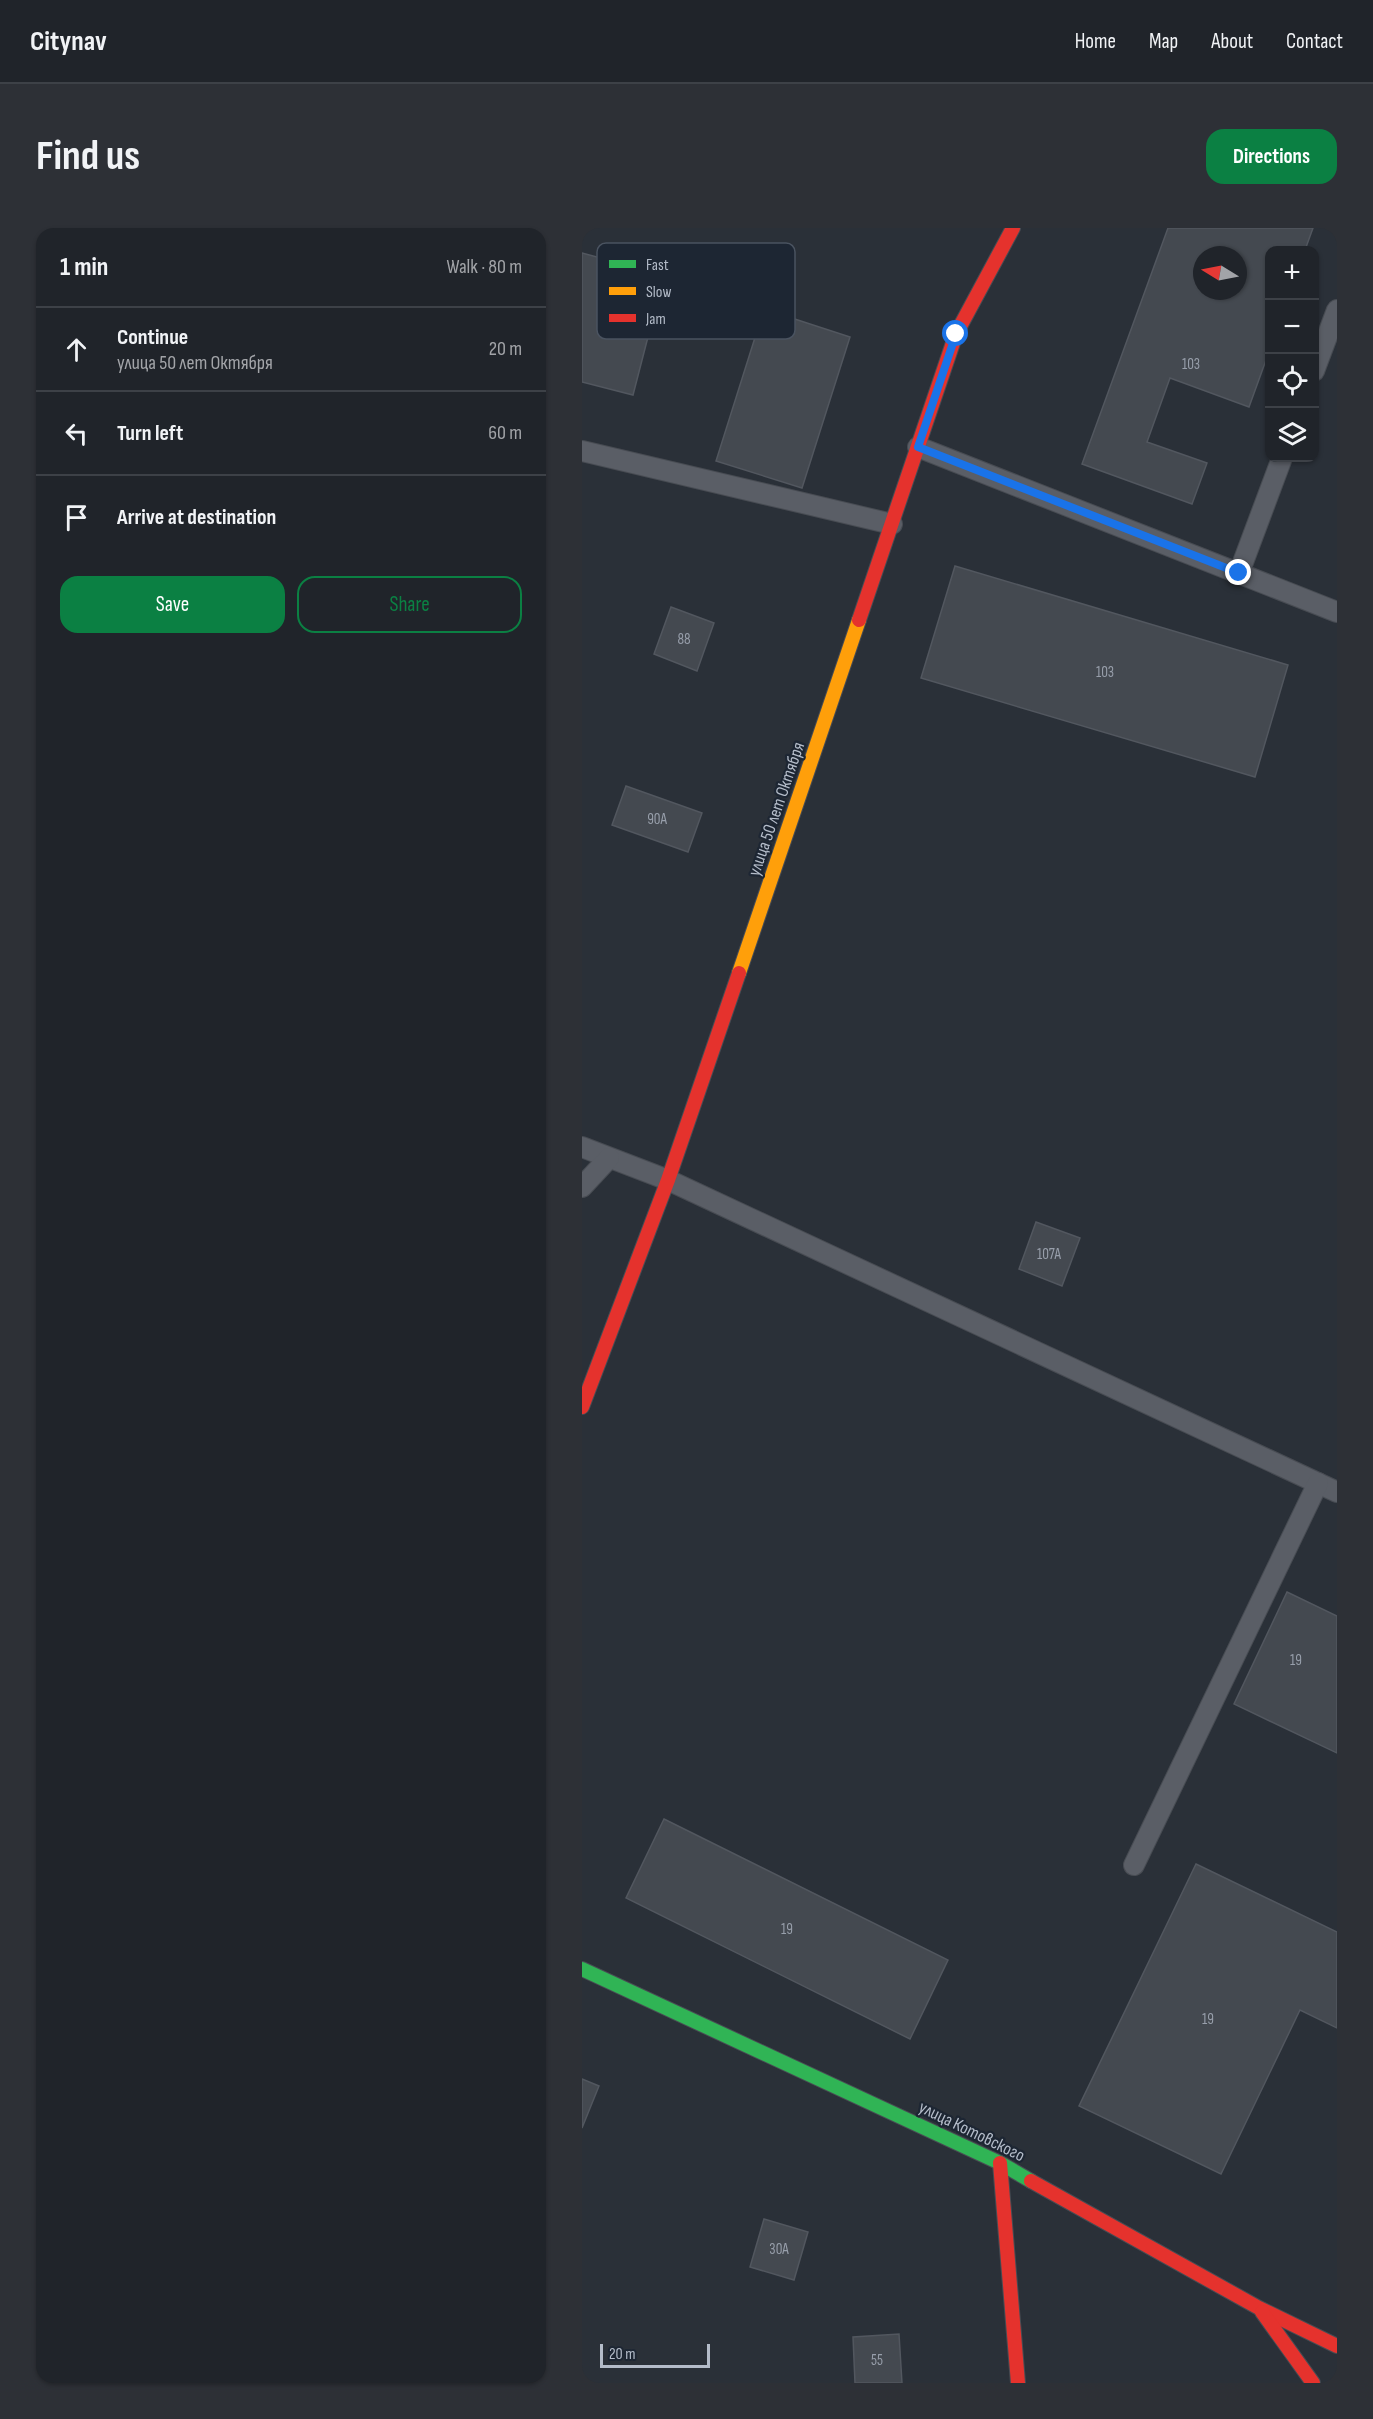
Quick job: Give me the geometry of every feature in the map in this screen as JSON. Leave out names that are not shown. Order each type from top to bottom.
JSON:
[{"type":"main road","name":"улица 50 лет Октября","points":[[582,1407],[668,1180],[956,334],[1013,228]]},
{"type":"main road","name":"улица Котовского","points":[[582,1969],[1000,2163],[1259,2308],[1337,2346]]},
{"type":"main road","points":[[1000,2163],[1018,2383]]},
{"type":"main road","points":[[1259,2308],[1313,2383]]},
{"type":"lane","points":[[1319,357],[1337,310]]},
{"type":"lane","points":[[918,447],[1337,612]]},
{"type":"lane","points":[[582,451],[892,524]]},
{"type":"lane","points":[[1239,573],[1281,462]]},
{"type":"lane","points":[[582,1147],[668,1180],[1337,1492]]},
{"type":"lane","points":[[582,1163],[609,1158]]},
{"type":"lane","points":[[582,1187],[609,1158]]},
{"type":"lane","points":[[1134,1865],[1318,1483]]},
{"type":"building","points":[[1168,228],[1313,228],[1306,246],[1265,246],[1265,363],[1249,407],[1170,378],[1147,442],[1207,463],[1192,504],[1082,464]]},
{"type":"building","points":[[582,253],[597,257],[597,339],[647,339],[633,395],[582,382]]},
{"type":"building","points":[[795,319],[850,337],[802,488],[716,461],[755,339],[795,339]]},
{"type":"building","points":[[955,566],[1288,665],[1255,777],[921,678]]},
{"type":"building","points":[[671,607],[714,623],[697,671],[654,654]]},
{"type":"building","points":[[626,786],[702,813],[688,852],[612,825]]},
{"type":"building","points":[[1036,1222],[1080,1238],[1062,1286],[1019,1269]]},
{"type":"building","points":[[1287,1592],[1337,1616],[1337,1753],[1234,1704]]},
{"type":"building","points":[[664,1819],[948,1960],[910,2039],[626,1898]]},
{"type":"building","points":[[1196,1864],[1337,1932],[1337,2028],[1300,2010],[1221,2174],[1079,2106]]},
{"type":"building","points":[[582,2079],[599,2086],[582,2128]]},
{"type":"building","points":[[764,2219],[808,2232],[794,2280],[750,2267]]},
{"type":"building","points":[[899,2334],[902,2383],[855,2383],[853,2337]]},
{"type":"traffic: fast","points":[[582,1969],[1000,2163],[1031,2181]]},
{"type":"traffic: slow","points":[[739,973],[859,620]]},
{"type":"traffic: jam","points":[[859,620],[956,334],[1013,228]]},
{"type":"traffic: jam","points":[[582,1407],[668,1180],[739,973]]},
{"type":"traffic: jam","points":[[1000,2163],[1018,2383]]},
{"type":"traffic: jam","points":[[1031,2181],[1259,2308],[1337,2346]]},
{"type":"traffic: jam","points":[[1262,2312],[1313,2383]]},
{"type":"route","points":[[956,334],[918,447],[1239,573]]}]
